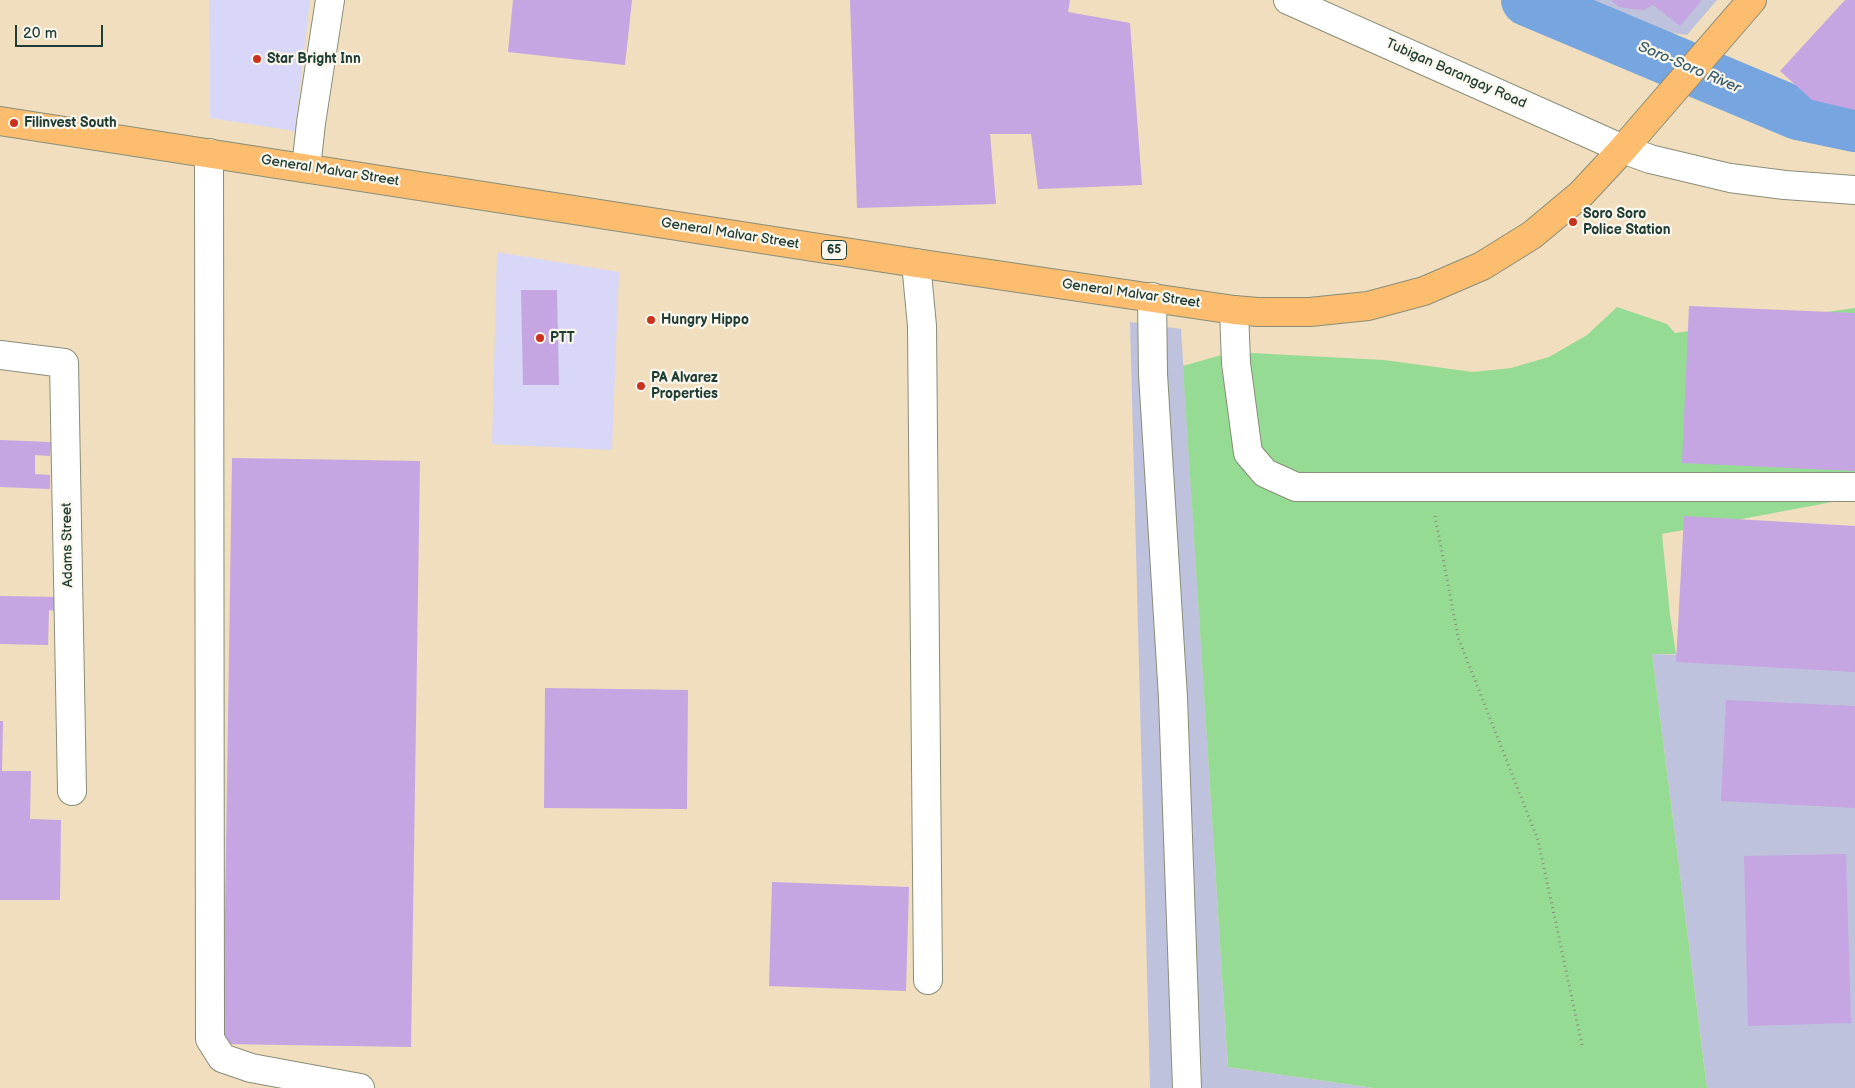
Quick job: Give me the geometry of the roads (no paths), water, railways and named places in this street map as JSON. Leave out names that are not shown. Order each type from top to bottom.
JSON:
[{"type":"highway","name":"65","points":[[1623,149],[1752,0]]},
{"type":"highway","name":"General Malvar Street","points":[[0,121],[916,263],[1234,310],[1284,312],[1349,309],[1396,299],[1424,291],[1482,266],[1532,235],[1581,194],[1623,149]]},
{"type":"street","points":[[306,168],[330,0]]},
{"type":"street","name":"Tubigan Barangay Road","points":[[1288,0],[1623,149],[1650,158],[1730,178],[1784,185],[1855,190]]},
{"type":"street","points":[[209,152],[210,1039],[222,1058],[251,1068],[360,1088]]},
{"type":"street","points":[[916,263],[922,326],[928,980]]},
{"type":"street","points":[[1152,297],[1153,384],[1173,698],[1187,1088]]},
{"type":"street","points":[[1234,310],[1236,363],[1248,453],[1265,473],[1296,487],[1855,487]]},
{"type":"street","name":"Adams Street","points":[[0,355],[64,363],[72,791]]},
{"type":"waterway","name":"Soro-Soro River","points":[[1527,0],[1798,114],[1855,126]]},
{"type":"place","name":"Star Bright Inn","points":[[257,59]]},
{"type":"place","name":"Filinvest South","points":[[14,123]]},
{"type":"place","name":"Soro Soro Police Station","points":[[1573,222]]},
{"type":"place","name":"Hungry Hippo","points":[[651,320]]},
{"type":"place","name":"PTT","points":[[540,338]]},
{"type":"place","name":"PA Alvarez Properties","points":[[641,386]]}]
